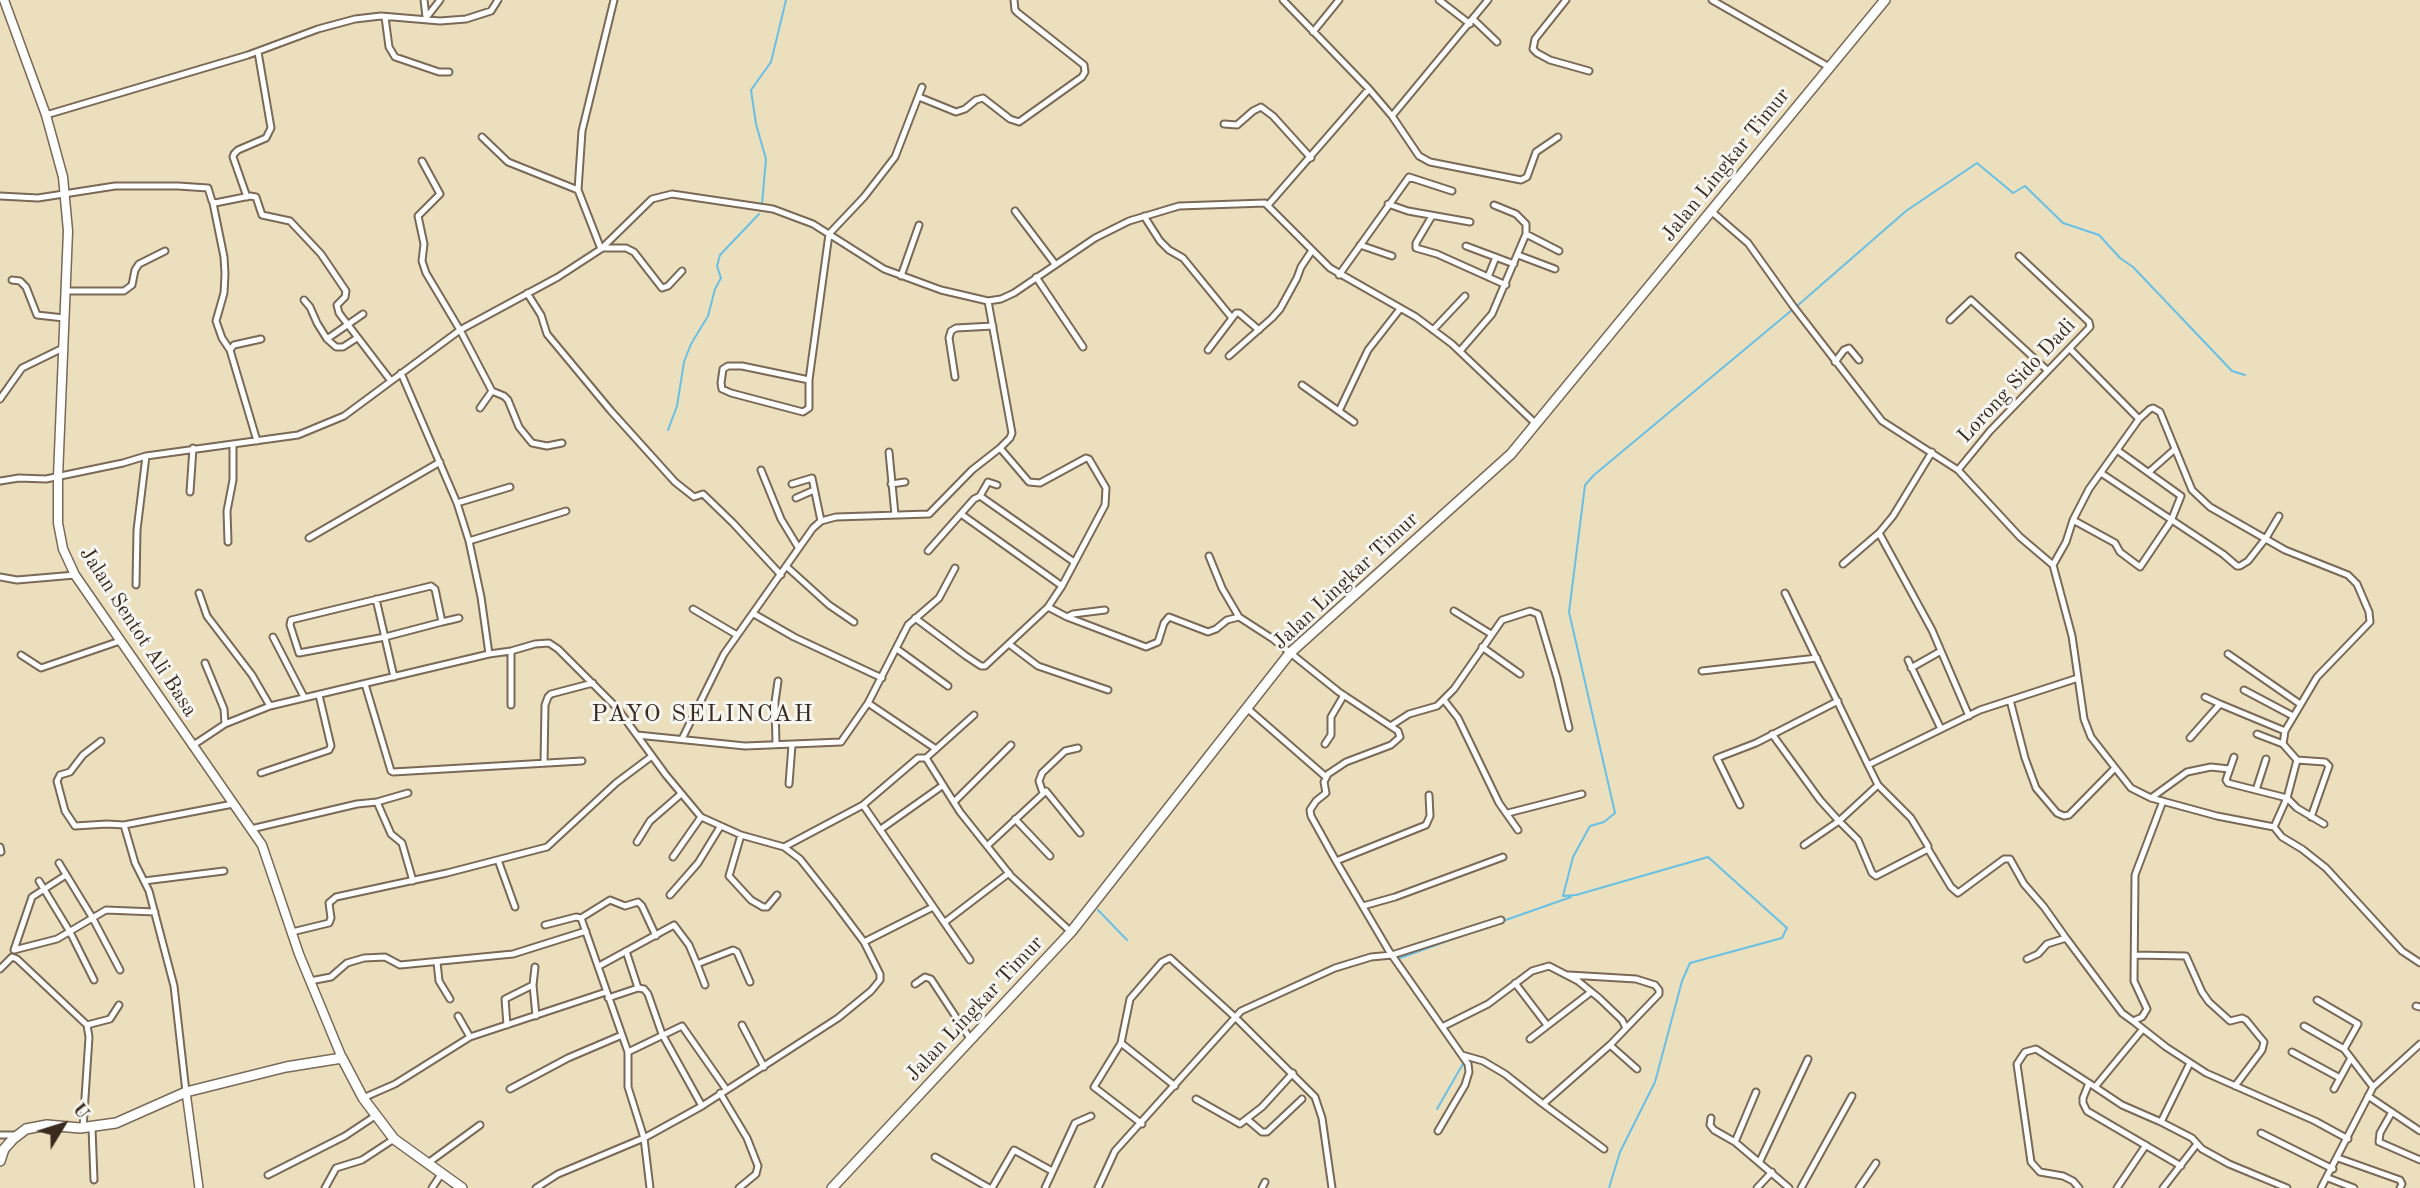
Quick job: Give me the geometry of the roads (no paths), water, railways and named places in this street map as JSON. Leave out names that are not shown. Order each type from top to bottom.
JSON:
[{"type":"highway","name":"Jalan Lingkar Timur","points":[[832,1188],[1071,932],[1290,653],[1502,463],[1885,0]]},
{"type":"highway","points":[[0,1160],[4,1149],[26,1129],[47,1125],[87,1128],[116,1124],[186,1092],[286,1067],[342,1058]]},
{"type":"highway","name":"Jalan Sentot Ali Basa","points":[[342,1058],[363,1098],[394,1139],[462,1188]]},
{"type":"main road","name":"Jalan Sentot Ali Basa","points":[[4,0],[46,115],[65,194],[68,231],[58,477],[58,523],[63,549],[75,576],[262,845],[310,981],[342,1058]]},
{"type":"street","points":[[424,0],[426,19]]},
{"type":"street","points":[[426,19],[440,0]]},
{"type":"street","points":[[46,115],[258,52],[355,19],[385,17],[440,21],[479,17],[495,8],[498,0]]},
{"type":"street","points":[[602,248],[578,190],[582,131],[614,0]]},
{"type":"street","points":[[919,96],[956,112],[983,98],[1018,122],[1082,77],[1086,69],[1082,62],[1018,13],[1014,0]]},
{"type":"street","points":[[1283,0],[1369,89],[1424,160],[1517,180],[1527,177],[1536,152],[1558,137]]},
{"type":"street","points":[[1313,32],[1339,0]]},
{"type":"street","points":[[1439,0],[1497,42]]},
{"type":"street","points":[[1476,0],[1484,6]]},
{"type":"street","points":[[1392,116],[1488,0]]},
{"type":"street","points":[[1566,0],[1535,39],[1533,49],[1550,60],[1589,71]]},
{"type":"street","points":[[1712,0],[1829,67]]},
{"type":"street","points":[[385,17],[389,47],[395,57],[439,72],[449,72]]},
{"type":"street","points":[[247,197],[234,154],[266,138],[271,128],[258,52]]},
{"type":"street","points":[[809,380],[742,366],[728,366],[723,369],[721,383],[724,390],[803,412],[809,408],[809,380],[829,234],[895,157],[922,87]]},
{"type":"street","points":[[1268,205],[1369,89]]},
{"type":"street","points":[[1224,124],[1237,125],[1261,107],[1273,116],[1311,158]]},
{"type":"street","points":[[482,136],[508,162],[578,190]]},
{"type":"street","points":[[422,161],[440,193],[418,216],[424,244],[422,261],[437,292],[492,391],[508,400],[519,426],[532,443],[547,446],[562,443]]},
{"type":"street","points":[[1339,275],[1409,177],[1452,191]]},
{"type":"street","points":[[0,196],[38,198],[115,186],[200,186],[209,189],[224,257],[225,274],[224,293],[216,321],[230,350],[257,441]]},
{"type":"street","points":[[0,481],[19,478],[40,480],[146,456],[298,435],[344,416],[460,330],[602,248],[652,200],[672,194],[773,209],[813,224],[884,269],[941,290],[988,301],[1014,293],[1095,238],[1144,216],[1186,206],[1258,201],[1268,205],[1311,251],[1339,275],[1400,309],[1460,351],[1536,424]]},
{"type":"street","points":[[213,203],[256,197],[264,216],[290,221],[321,254],[346,291],[337,308],[347,326],[391,381]]},
{"type":"street","points":[[1388,204],[1408,211],[1470,222]]},
{"type":"street","points":[[1460,351],[1492,314],[1526,234],[1526,224],[1516,214],[1494,205]]},
{"type":"street","points":[[1015,211],[1055,264]]},
{"type":"street","points":[[1711,211],[1748,243],[1799,315],[1881,421],[1958,470],[2020,537],[2053,565],[2072,636],[2081,709],[2091,737],[2131,788],[2151,798],[2217,816],[2274,827],[2282,837],[2326,868],[2402,951],[2420,962]]},
{"type":"street","points":[[1144,216],[1160,241],[1168,250],[1183,258],[1232,318]]},
{"type":"street","points":[[1432,216],[1416,243],[1416,248],[1437,254],[1506,285]]},
{"type":"street","points":[[901,276],[919,225]]},
{"type":"street","points":[[1526,234],[1559,251]]},
{"type":"street","points":[[1360,245],[1392,256]]},
{"type":"street","points":[[1466,246],[1514,264]]},
{"type":"street","points":[[602,248],[626,248],[634,252],[662,288],[668,286],[682,271]]},
{"type":"street","points":[[66,291],[124,291],[132,285],[139,264],[165,251]]},
{"type":"street","points":[[1229,356],[1280,309],[1311,251]]},
{"type":"street","points":[[1518,255],[1555,270]]},
{"type":"street","name":"Lorong Sido Dadi","points":[[1958,470],[2047,370],[2090,329],[2089,322],[2019,256]]},
{"type":"street","points":[[1488,277],[1496,257]]},
{"type":"street","points":[[1036,277],[1083,347]]},
{"type":"street","points":[[12,280],[20,281],[26,287],[37,315],[64,318]]},
{"type":"street","points":[[527,293],[553,342],[611,411],[675,482],[694,496],[703,494],[781,575]]},
{"type":"street","points":[[1433,330],[1465,296]]},
{"type":"street","points":[[303,300],[310,307],[327,339],[340,348],[357,338]]},
{"type":"street","points":[[1950,320],[1971,300],[2047,370]]},
{"type":"street","points":[[682,739],[712,677],[737,635],[798,547],[821,521],[836,517],[929,514],[972,470],[1010,438],[1012,433],[988,301]]},
{"type":"street","points":[[1339,411],[1368,350],[1400,309]]},
{"type":"street","points":[[1208,349],[1236,313],[1240,313],[1259,330]]},
{"type":"street","points":[[327,339],[363,314]]},
{"type":"street","points":[[954,377],[949,338],[951,331],[956,328],[993,326]]},
{"type":"street","points":[[230,350],[234,345],[261,339]]},
{"type":"street","points":[[0,399],[22,368],[63,348]]},
{"type":"street","points":[[1835,362],[1844,350],[1849,348],[1859,360]]},
{"type":"street","points":[[2070,349],[2139,419]]},
{"type":"street","points":[[401,373],[457,503],[469,541],[489,654]]},
{"type":"street","points":[[1301,385],[1354,422]]},
{"type":"street","points":[[480,408],[492,391]]},
{"type":"street","points":[[2053,565],[2066,542],[2073,520],[2101,473],[2139,419],[2150,409],[2156,409],[2160,412],[2186,479],[2199,498],[2285,550],[2348,575],[2357,584],[2370,618],[2366,627],[2317,677],[2285,731],[2283,744]]},
{"type":"street","points":[[228,542],[227,511],[233,480],[233,444]]},
{"type":"street","points":[[190,492],[193,448]]},
{"type":"street","points":[[915,618],[981,666],[989,664],[1048,607],[1105,505],[1107,494],[1089,459],[1082,458],[1044,481],[1034,484],[1024,477],[1000,448]]},
{"type":"street","points":[[2149,472],[2175,449]]},
{"type":"street","points":[[2073,520],[2115,543],[2120,552],[2140,567],[2171,521],[2181,496],[2117,450]]},
{"type":"street","points":[[889,452],[895,515]]},
{"type":"street","points":[[1843,564],[1879,533],[1904,501],[1932,452]]},
{"type":"street","points":[[135,585],[137,530],[146,456]]},
{"type":"street","points":[[309,538],[440,462]]},
{"type":"street","points":[[761,470],[781,519],[798,547]]},
{"type":"street","points":[[2101,473],[2237,566],[2248,561],[2279,516]]},
{"type":"street","points":[[792,484],[812,478],[821,521]]},
{"type":"street","points":[[891,484],[905,482]]},
{"type":"street","points":[[928,551],[974,499],[980,496],[988,482],[997,485]]},
{"type":"street","points":[[457,503],[510,487]]},
{"type":"street","points":[[796,498],[814,491]]},
{"type":"street","points":[[980,496],[1074,562]]},
{"type":"street","points":[[469,541],[566,511]]},
{"type":"street","points":[[961,514],[1062,586]]},
{"type":"street","points":[[1879,533],[1932,630],[1969,716]]},
{"type":"street","points":[[1209,556],[1222,588],[1239,617],[1400,733],[1397,741],[1346,762],[1326,777],[1327,791],[1312,805],[1311,816],[1392,955],[1468,1064],[1469,1072],[1465,1085],[1438,1132]]},
{"type":"street","points":[[786,566],[829,605],[854,622]]},
{"type":"street","points":[[638,735],[745,746],[841,742],[868,703],[908,625],[939,598],[954,568]]},
{"type":"street","points":[[0,577],[17,580],[75,576]]},
{"type":"street","points":[[442,622],[433,587],[291,620],[290,625],[301,653],[385,637],[459,618]]},
{"type":"street","points":[[199,593],[207,616],[252,675],[270,706]]},
{"type":"street","points":[[1785,593],[1878,785],[1911,818],[1951,887],[1958,893],[2004,859],[2010,859],[2024,884],[2122,1013],[2142,1030],[2206,1073],[2315,1121],[2348,1139]]},
{"type":"street","points":[[376,599],[394,677]]},
{"type":"street","points":[[1048,607],[1146,647],[1158,642],[1164,623],[1169,617],[1208,632],[1227,620],[1239,617]]},
{"type":"street","points":[[693,609],[737,635]]},
{"type":"street","points":[[1067,617],[1105,610]]},
{"type":"street","points":[[1454,611],[1491,634]]},
{"type":"street","points":[[1392,726],[1409,714],[1437,706],[1491,634],[1507,618],[1530,611],[1538,614],[1569,728]]},
{"type":"street","points":[[754,614],[794,637],[882,678]]},
{"type":"street","points":[[273,638],[304,697]]},
{"type":"street","points":[[21,654],[41,668],[120,641]]},
{"type":"street","points":[[192,746],[225,724],[270,706],[489,654],[510,652],[542,642],[549,643],[617,708],[701,817],[741,835],[784,847],[800,859],[864,942],[880,974],[877,984],[838,1018],[702,1106],[644,1138],[558,1174],[536,1188]]},
{"type":"street","points":[[1009,644],[1038,666],[1108,690]]},
{"type":"street","points":[[1482,647],[1520,674]]},
{"type":"street","points":[[897,649],[948,686]]},
{"type":"street","points":[[1911,668],[1941,651]]},
{"type":"street","points":[[510,652],[511,705]]},
{"type":"street","points":[[2228,654],[2300,704]]},
{"type":"street","points":[[1702,671],[1817,659]]},
{"type":"street","points":[[1908,660],[1941,729]]},
{"type":"street","points":[[205,663],[224,709],[225,724]]},
{"type":"street","points":[[1868,765],[1969,716],[2078,678]]},
{"type":"street","points":[[776,744],[775,702],[778,681]]},
{"type":"street","points":[[544,763],[545,705],[548,697],[593,683]]},
{"type":"street","points":[[365,684],[390,771],[582,761]]},
{"type":"street","points":[[2244,690],[2293,716]]},
{"type":"street","points":[[261,773],[328,750],[331,746],[318,695]]},
{"type":"street","points":[[1325,744],[1331,735],[1331,717],[1345,695]]},
{"type":"street","points":[[2205,697],[2285,731]]},
{"type":"street","points":[[1444,700],[1458,718],[1499,803],[1518,830]]},
{"type":"street","points":[[2010,700],[2036,788],[2057,813],[2069,815],[2115,768]]},
{"type":"street","points":[[1740,806],[1717,759],[1838,701]]},
{"type":"street","points":[[868,703],[936,749]]},
{"type":"street","points":[[2190,738],[2220,704]]},
{"type":"street","points":[[1248,709],[1326,777]]},
{"type":"street","points":[[784,847],[863,805],[918,758],[926,758],[974,715]]},
{"type":"street","points":[[1772,734],[1820,800],[1858,840],[1875,876],[1889,872],[1928,849]]},
{"type":"street","points":[[2257,734],[2283,744],[2297,760],[2325,762],[2329,766],[2312,817]]},
{"type":"street","points":[[102,741],[83,755],[70,772],[58,777],[60,797],[75,827],[124,825],[233,804]]},
{"type":"street","points":[[954,802],[975,784],[1011,745]]},
{"type":"street","points":[[789,784],[792,746]]},
{"type":"street","points":[[1043,793],[1039,781],[1042,774],[1065,751],[1078,748]]},
{"type":"street","points":[[292,932],[329,923],[329,903],[336,897],[413,881],[547,847],[616,783],[652,756]]},
{"type":"street","points":[[2234,757],[2226,780],[2228,783],[2287,798],[2323,824]]},
{"type":"street","points":[[926,758],[942,786],[1009,873],[1071,932]]},
{"type":"street","points":[[2256,790],[2266,759]]},
{"type":"street","points":[[2274,827],[2287,798],[2297,760]]},
{"type":"street","points":[[2151,798],[2187,772],[2211,768],[2229,769]]},
{"type":"street","points":[[1804,845],[1816,834],[1839,821],[1878,785]]},
{"type":"street","points":[[881,829],[942,786]]},
{"type":"street","points":[[987,846],[1047,792],[1080,833]]},
{"type":"street","points":[[251,829],[408,793]]},
{"type":"street","points":[[637,842],[650,821],[681,794]]},
{"type":"street","points":[[1508,813],[1582,794]]},
{"type":"street","points":[[1336,861],[1426,825],[1430,816],[1429,795]]},
{"type":"street","points":[[2133,1021],[2142,1017],[2147,1009],[2135,987],[2135,875],[2163,801]]},
{"type":"street","points":[[377,802],[391,834],[402,843],[413,881]]},
{"type":"street","points":[[863,805],[970,960]]},
{"type":"street","points":[[673,857],[701,817]]},
{"type":"street","points":[[1015,819],[1050,856]]},
{"type":"street","points":[[124,825],[135,863],[155,912],[174,986],[199,1188]]},
{"type":"street","points":[[670,895],[698,863],[720,827]]},
{"type":"street","points":[[741,835],[729,876],[751,900],[763,907],[777,895]]},
{"type":"street","points":[[1363,906],[1503,857]]},
{"type":"street","points":[[498,860],[516,907]]},
{"type":"street","points":[[59,863],[92,917],[120,971]]},
{"type":"street","points":[[144,881],[224,871]]},
{"type":"street","points":[[944,922],[1009,873]]},
{"type":"street","points":[[0,969],[12,957],[32,897],[66,875]]},
{"type":"street","points":[[39,881],[70,932],[94,980]]},
{"type":"street","points":[[545,926],[581,918],[610,900],[625,906],[638,902],[656,936]]},
{"type":"street","points":[[864,942],[933,907]]},
{"type":"street","points":[[14,950],[52,941],[106,910],[155,912]]},
{"type":"street","points":[[581,918],[628,1052],[629,1093],[644,1138],[650,1188]]},
{"type":"street","points":[[1098,1188],[1115,1151],[1236,1018],[1252,1005],[1335,968],[1371,957],[1392,955],[1501,920]]},
{"type":"street","points":[[599,966],[676,926],[689,945],[705,985]]},
{"type":"street","points":[[310,981],[331,977],[347,963],[364,958],[385,957],[400,965],[513,954],[586,931]]},
{"type":"street","points":[[2027,959],[2038,954],[2047,944],[2066,938]]},
{"type":"street","points":[[697,964],[733,950],[737,952],[750,982]]},
{"type":"street","points":[[626,951],[638,988]]},
{"type":"street","points":[[2135,955],[2186,956],[2209,1002],[2230,1021],[2242,1018],[2246,1020],[2264,1042],[2262,1050],[2235,1086]]},
{"type":"street","points":[[12,957],[88,1025],[87,1128],[94,1180]]},
{"type":"street","points":[[1142,1124],[1094,1087],[1121,1043],[1130,999],[1162,962],[1170,958],[1236,1018],[1315,1097],[1322,1118],[1332,1188]]},
{"type":"street","points":[[437,962],[439,981],[450,999]]},
{"type":"street","points":[[535,967],[533,985],[536,1016]]},
{"type":"street","points":[[1442,1027],[1488,1004],[1542,967],[1558,969],[1569,975],[1622,1020],[1626,1028]]},
{"type":"street","points":[[1543,1104],[1610,1045],[1659,994],[1658,987],[1636,979],[1569,975]]},
{"type":"street","points":[[915,984],[925,977],[931,979],[971,1040]]},
{"type":"street","points":[[1515,983],[1547,1025]]},
{"type":"street","points":[[507,1026],[505,998],[533,985]]},
{"type":"street","points":[[363,1098],[395,1084],[470,1037],[638,988],[645,989],[648,994],[662,1034],[702,1106]]},
{"type":"street","points":[[1530,1039],[1591,992]]},
{"type":"street","points":[[2317,1000],[2358,1024],[2344,1049]]},
{"type":"street","points":[[88,1025],[110,1019],[119,1005]]},
{"type":"street","points":[[458,1016],[470,1037]]},
{"type":"street","points":[[742,1025],[764,1067]]},
{"type":"street","points":[[628,1052],[682,1026],[723,1091],[759,1168],[756,1174],[739,1188]]},
{"type":"street","points":[[2304,1026],[2344,1049],[2373,1087]]},
{"type":"street","points":[[2095,1087],[2142,1030]]},
{"type":"street","points":[[510,1089],[568,1058],[622,1035]]},
{"type":"street","points":[[1121,1043],[1175,1086]]},
{"type":"street","points":[[2322,1188],[2373,1087],[2420,1044]]},
{"type":"street","points":[[1610,1045],[1637,1069]]},
{"type":"street","points":[[2079,1188],[2063,1176],[2040,1172],[2031,1162],[2017,1064],[2025,1052],[2036,1049],[2122,1105],[2193,1139],[2202,1149],[2229,1164],[2287,1188]]},
{"type":"street","points":[[2292,1052],[2340,1078]]},
{"type":"street","points":[[1461,1055],[1483,1060],[1505,1074],[1604,1149]]},
{"type":"street","points":[[2334,1090],[2351,1058]]},
{"type":"street","points":[[1760,1161],[1808,1059]]},
{"type":"street","points":[[2161,1122],[2190,1063]]},
{"type":"street","points":[[1196,1099],[1239,1124],[1267,1102],[1293,1073]]},
{"type":"street","points":[[2089,1083],[2083,1098],[2087,1111],[2181,1166]]},
{"type":"street","points":[[1735,1142],[1756,1092]]},
{"type":"street","points":[[1801,1188],[1852,1096]]},
{"type":"street","points":[[2368,1096],[2420,1131]]},
{"type":"street","points":[[1248,1119],[1262,1132],[1267,1132],[1302,1098]]},
{"type":"street","points":[[2392,1112],[2380,1133],[2379,1142],[2420,1160]]},
{"type":"street","points":[[268,1175],[345,1136],[375,1116]]},
{"type":"street","points":[[1045,1188],[1074,1123],[1091,1116]]},
{"type":"street","points":[[1712,1118],[1710,1125],[1714,1130],[1760,1161],[1789,1188]]},
{"type":"street","points":[[428,1163],[480,1125]]},
{"type":"street","points":[[2261,1133],[2333,1169]]},
{"type":"street","points":[[0,1135],[17,1135]]},
{"type":"street","points":[[325,1188],[336,1168],[362,1160],[394,1139]]},
{"type":"street","points":[[2163,1188],[2197,1144]]},
{"type":"street","points":[[2117,1188],[2146,1145]]},
{"type":"street","points":[[935,1157],[991,1188],[1014,1150],[1052,1171]]},
{"type":"street","points":[[2338,1158],[2400,1180],[2400,1188]]},
{"type":"street","points":[[1859,1188],[1876,1163]]},
{"type":"street","points":[[1757,1188],[1772,1172]]},
{"type":"street","points":[[432,1188],[442,1173]]},
{"type":"street","points":[[2328,1178],[2354,1188]]},
{"type":"waterway","points":[[762,204],[766,159],[756,124],[751,90],[771,62],[786,0]]},
{"type":"waterway","points":[[1797,306],[1906,211],[1977,163],[2013,193],[2025,186],[2063,223],[2099,235],[2232,371],[2245,375]]},
{"type":"waterway","points":[[668,430],[677,406],[684,362],[691,344],[708,316],[715,289],[721,278],[717,266],[720,255],[759,214]]},
{"type":"waterway","points":[[1609,1188],[1620,1152],[1655,1082],[1682,981],[1690,963],[1782,938],[1787,928],[1708,857],[1576,895],[1563,896],[1573,857],[1590,826],[1604,822],[1615,813],[1569,612],[1585,485],[1792,310]]},
{"type":"waterway","points":[[1503,921],[1571,897]]},
{"type":"waterway","points":[[1098,910],[1127,940]]},
{"type":"waterway","points":[[1400,958],[1475,931]]},
{"type":"waterway","points":[[1437,1109],[1464,1062]]},
{"type":"district","name":"PAYO SELINCAH","points":[[703,715]]}]
